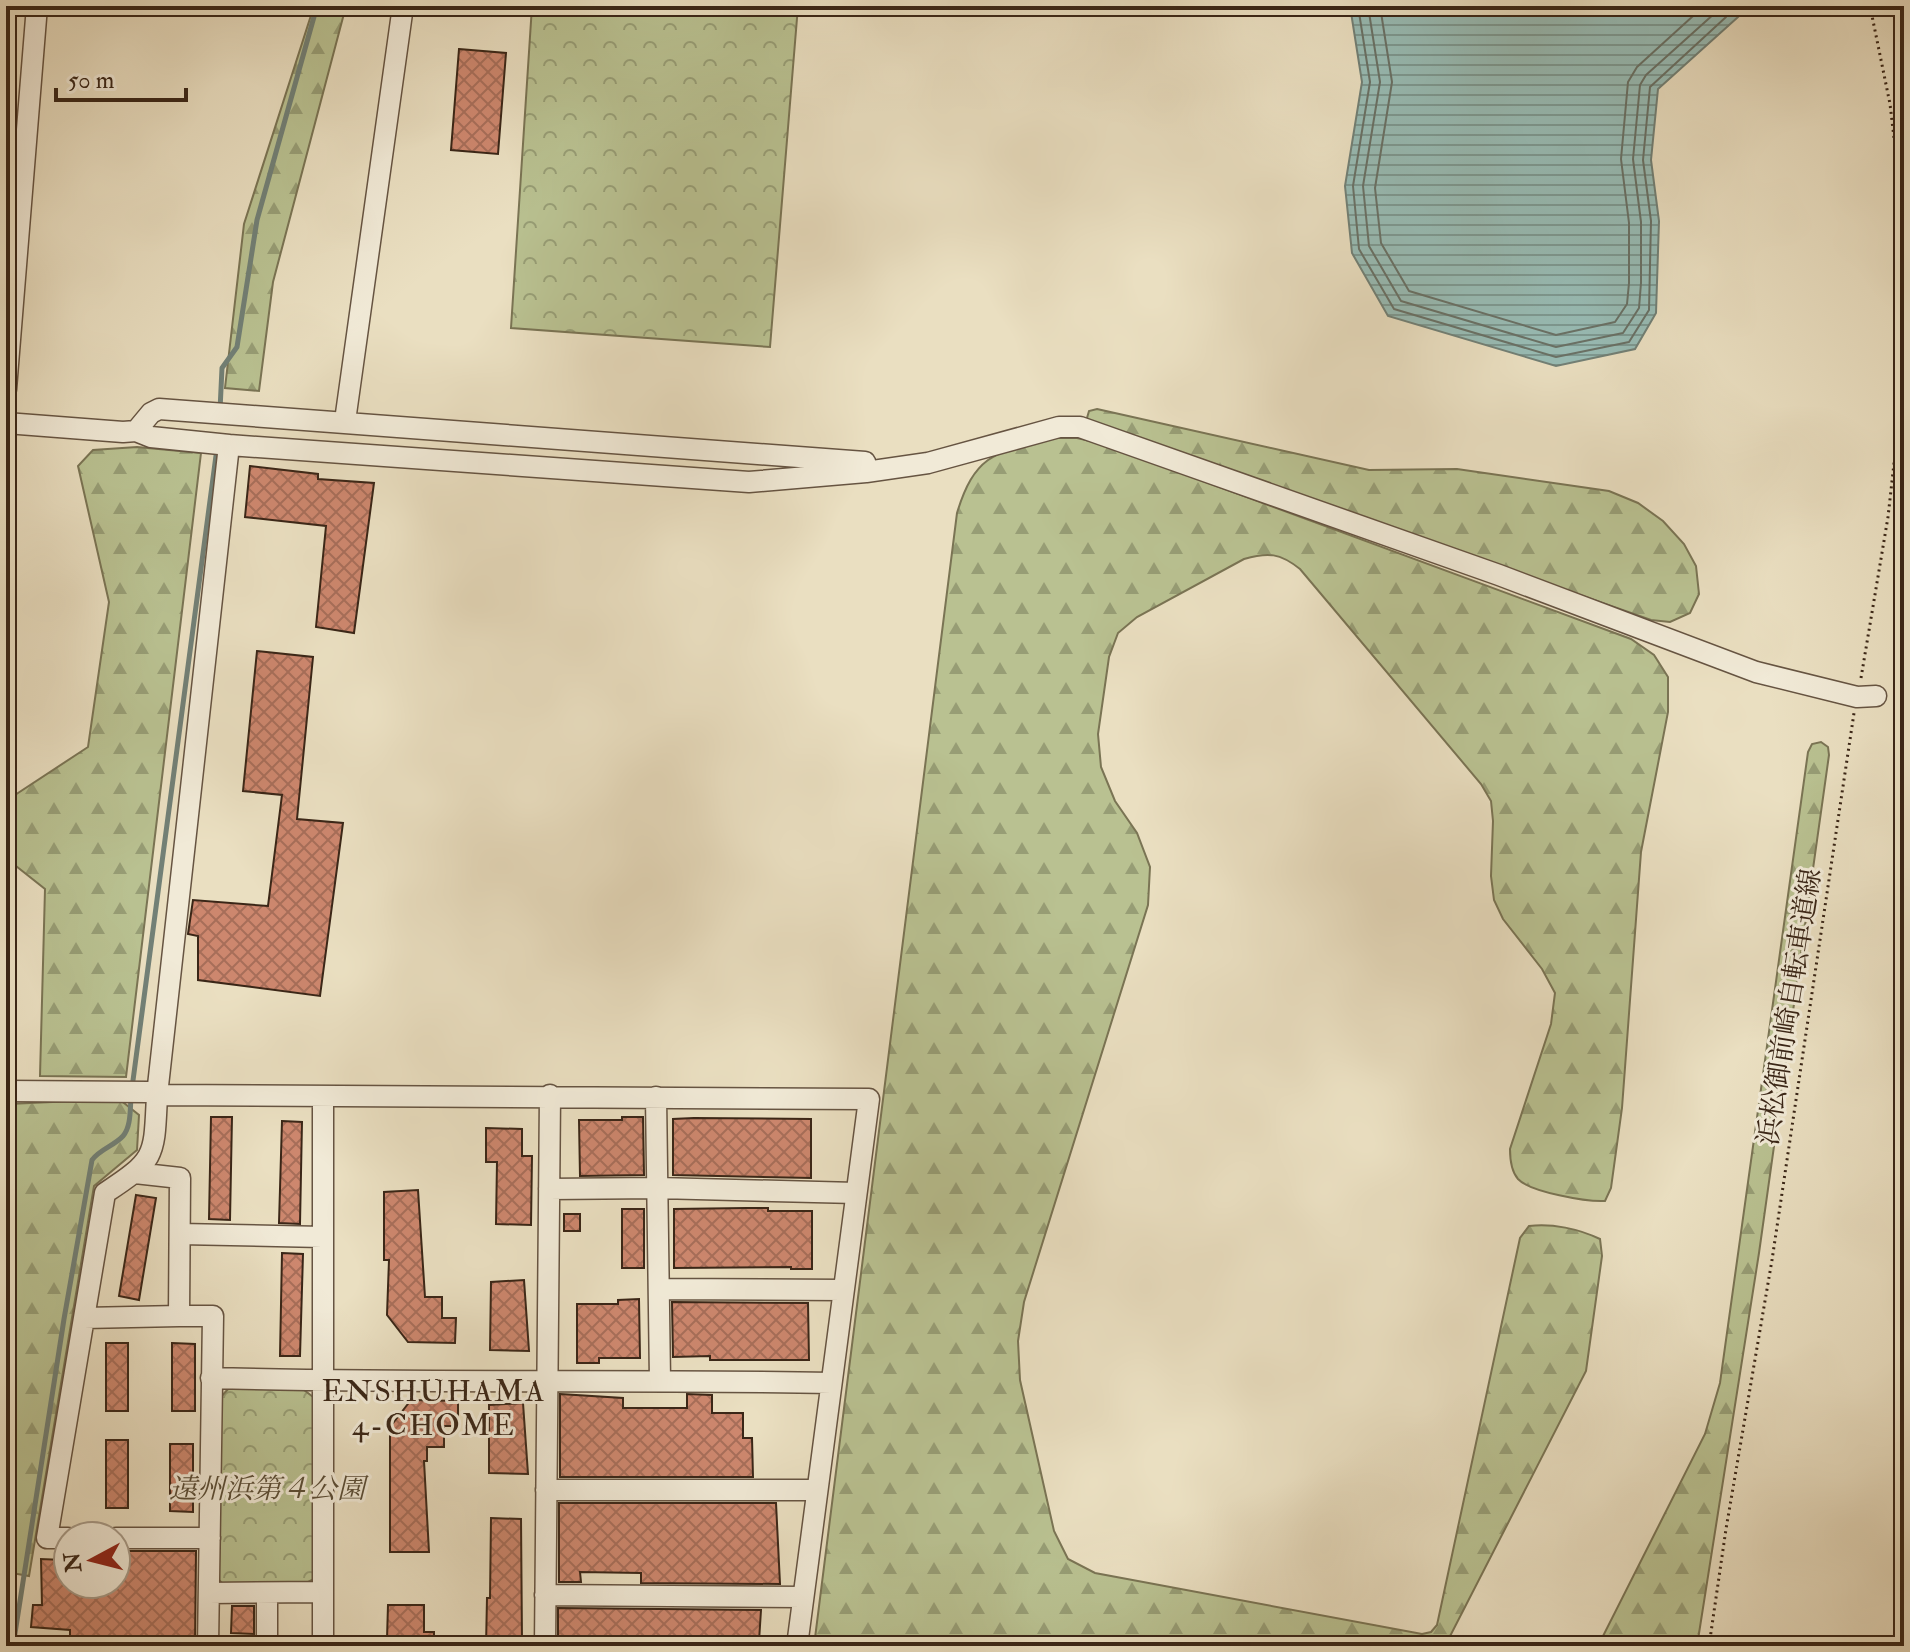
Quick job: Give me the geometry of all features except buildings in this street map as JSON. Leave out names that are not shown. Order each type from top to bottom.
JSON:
[{"type":"street","points":[[6,389],[37,6]]},
{"type":"street","points":[[345,421],[403,6]]},
{"type":"street","points":[[136,431],[151,413],[159,409],[906,466]]},
{"type":"street","points":[[6,423],[136,431],[151,437],[229,445],[749,482],[866,472],[928,463],[1059,427],[1080,427],[1499,575],[1756,672],[1867,696]]},
{"type":"street","points":[[52,1538],[47,1538],[105,1193],[135,1173],[150,1156],[155,1138],[157,1095],[229,445]]},
{"type":"street","points":[[6,1091],[148,1092],[157,1095],[869,1099],[797,1646]]},
{"type":"street","points":[[545,1646],[550,1095]]},
{"type":"street","points":[[323,1096],[323,1646]]},
{"type":"street","points":[[656,1097],[660,1380]]},
{"type":"street","points":[[135,1173],[180,1178],[179,1316]]},
{"type":"street","points":[[549,1189],[658,1188],[856,1193]]},
{"type":"street","points":[[180,1234],[322,1237]]},
{"type":"street","points":[[659,1289],[843,1290]]},
{"type":"street","points":[[84,1318],[213,1316],[208,1646]]},
{"type":"street","points":[[211,1378],[831,1383]]},
{"type":"street","points":[[546,1490],[817,1490]]},
{"type":"street","points":[[132,1538],[210,1538]]},
{"type":"street","points":[[209,1593],[323,1592]]},
{"type":"street","points":[[267,1593],[267,1646]]},
{"type":"street","points":[[545,1595],[803,1597]]},
{"type":"path","points":[[1870,6],[1890,104],[1904,222]]},
{"type":"path","name":"浜松御前崎自転車道線","points":[[1709,1646],[1726,1529],[1867,696],[1904,374]]},
{"type":"green space","points":[[314,6],[346,6],[273,282],[259,391],[225,388],[244,224]]},
{"type":"green space","points":[[532,6],[798,6],[770,347],[511,328]]},
{"type":"green space","points":[[1097,409],[1369,470],[1457,469],[1609,491],[1638,503],[1663,521],[1684,544],[1696,566],[1699,594],[1690,613],[1670,622],[1651,620],[1093,424],[1087,418],[1089,411]]},
{"type":"green space","points":[[1051,438],[1077,438],[1103,444],[1631,639],[1654,655],[1668,677],[1668,712],[1641,852],[1622,1108],[1611,1188],[1605,1201],[1597,1201],[1534,1188],[1518,1179],[1512,1169],[1510,1149],[1551,1024],[1555,993],[1542,969],[1503,919],[1494,900],[1491,801],[1481,784],[1300,569],[1274,555],[1244,559],[1137,617],[1118,633],[1109,657],[1098,734],[1101,767],[1115,801],[1137,833],[1150,867],[1148,905],[1024,1302],[1018,1341],[1020,1380],[1054,1531],[1068,1559],[1095,1573],[1422,1634],[1431,1632],[1437,1625],[1520,1238],[1529,1226],[1538,1225],[1583,1232],[1600,1239],[1602,1256],[1586,1371],[1445,1646],[814,1646],[957,513],[972,478],[990,459],[1016,447]]},
{"type":"green space","points":[[137,447],[201,453],[126,1077],[40,1076],[45,889],[16,866],[15,795],[88,747],[109,602],[78,466],[93,450]]},
{"type":"green space","points":[[1821,742],[1828,747],[1829,755],[1759,1253],[1697,1646],[1598,1646],[1705,1434],[1720,1383],[1808,752],[1812,744]]},
{"type":"green space","points":[[119,1099],[139,1115],[137,1150],[94,1186],[29,1576],[6,1572],[6,1306],[13,1281],[7,1223],[8,1104]]},
{"type":"green space","name":"遠州浜第４公園","points":[[229,1388],[304,1390],[317,1400],[314,1579],[304,1584],[223,1584],[217,1578],[219,1399]]},
{"type":"water","points":[[1350,6],[1732,6],[1738,17],[1658,89],[1651,160],[1659,221],[1656,313],[1635,349],[1556,366],[1388,316],[1352,253],[1345,186],[1362,82]]},
{"type":"waterway","points":[[220,410],[222,368],[237,347],[257,220],[317,6]]},
{"type":"waterway","points":[[132,1088],[217,448]]},
{"type":"waterway","points":[[13,1646],[92,1160],[126,1132],[131,1098]]},
{"type":"district","name":"ENSHUHAMA 4-CHOME","points":[[434,1408]]}]
